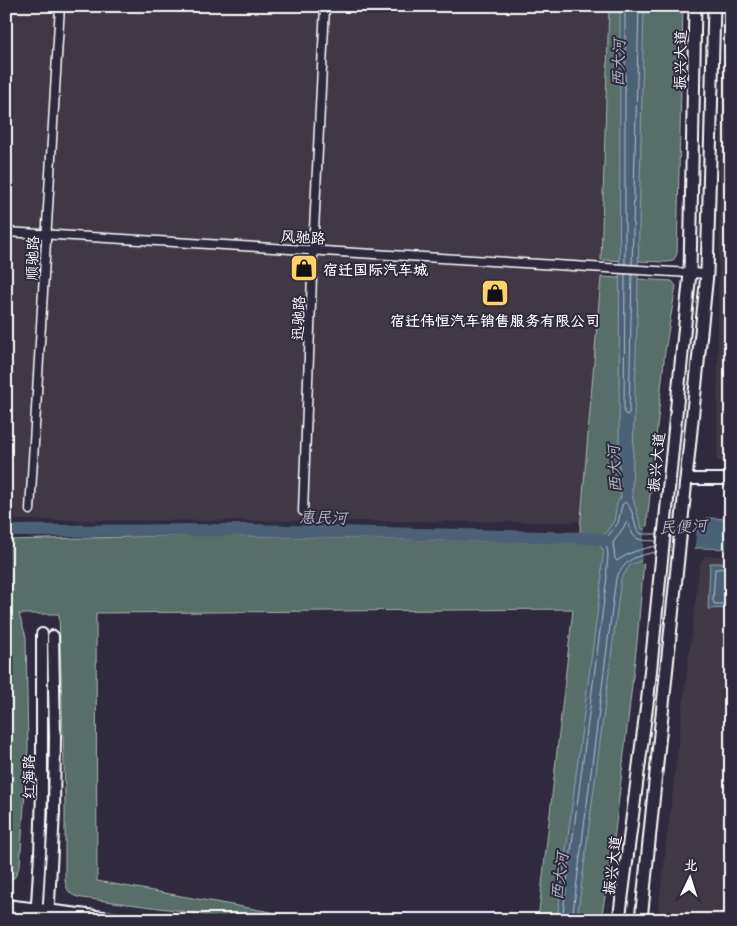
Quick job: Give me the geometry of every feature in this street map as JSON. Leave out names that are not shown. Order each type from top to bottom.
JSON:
[{"type":"main road","name":"振兴大道","points":[[619,920],[648,696],[690,273],[695,6]]},
{"type":"main road","points":[[641,920],[684,515],[707,274],[714,6]]},
{"type":"street","name":"顺驰路","points":[[30,510],[60,6]]},
{"type":"street","name":"迅驰路","points":[[303,511],[325,6]]},
{"type":"street","name":"风驰路","points":[[6,232],[707,274]]},
{"type":"street","points":[[687,478],[731,479]]},
{"type":"street","name":"红海路","points":[[36,915],[42,792],[42,634]]},
{"type":"street","name":"红海路","points":[[49,916],[54,813],[53,636]]},
{"type":"street","points":[[6,905],[36,915]]},
{"type":"street","points":[[6,913],[128,920]]},
{"type":"street","points":[[49,916],[62,920]]},
{"type":"shaded area","name":"宿迁国际汽车城","points":[[6,6],[151,6],[312,13],[319,6],[609,6],[593,522],[6,520]]},
{"type":"shaded area","points":[[723,6],[731,6],[731,461],[717,461]]},
{"type":"shaded area","points":[[705,556],[731,556],[731,920],[657,920],[700,563]]},
{"type":"green space","points":[[609,6],[683,6],[677,254],[673,261],[601,260]]},
{"type":"green space","points":[[601,277],[672,281],[676,286],[665,351],[637,642],[613,849],[601,920],[538,920],[573,609],[96,613],[97,881],[316,920],[229,920],[175,910],[82,898],[70,893],[65,881],[65,796],[59,614],[19,614],[26,637],[28,748],[20,865],[15,877],[6,883],[6,540],[207,535],[579,543]]},
{"type":"water","points":[[620,6],[644,6],[632,491],[634,501],[642,529],[699,530],[705,529],[707,518],[731,519],[731,549],[698,548],[642,560],[630,565],[621,579],[577,920],[557,920],[602,576],[603,549],[589,538],[604,535],[614,521],[617,503],[621,497],[619,471]]},
{"type":"water","points":[[710,563],[731,563],[731,608],[708,609]]},
{"type":"pier","points":[[645,527],[697,527],[694,552],[641,564]]},
{"type":"waterway","name":"惠民河","points":[[6,531],[246,530],[589,538],[605,541]]},
{"type":"place","name":"宿迁国际汽车城","points":[[304,268]]},
{"type":"place","name":"宿迁伟恒汽车销售服务有限公司","points":[[495,293]]},
{"type":"water label","name":"西大河","points":[[617,63]]},
{"type":"water label","name":"西大河","points":[[613,469]]},
{"type":"water label","name":"民便河","points":[[683,525]]},
{"type":"water label","name":"西大河","points":[[558,876]]}]
